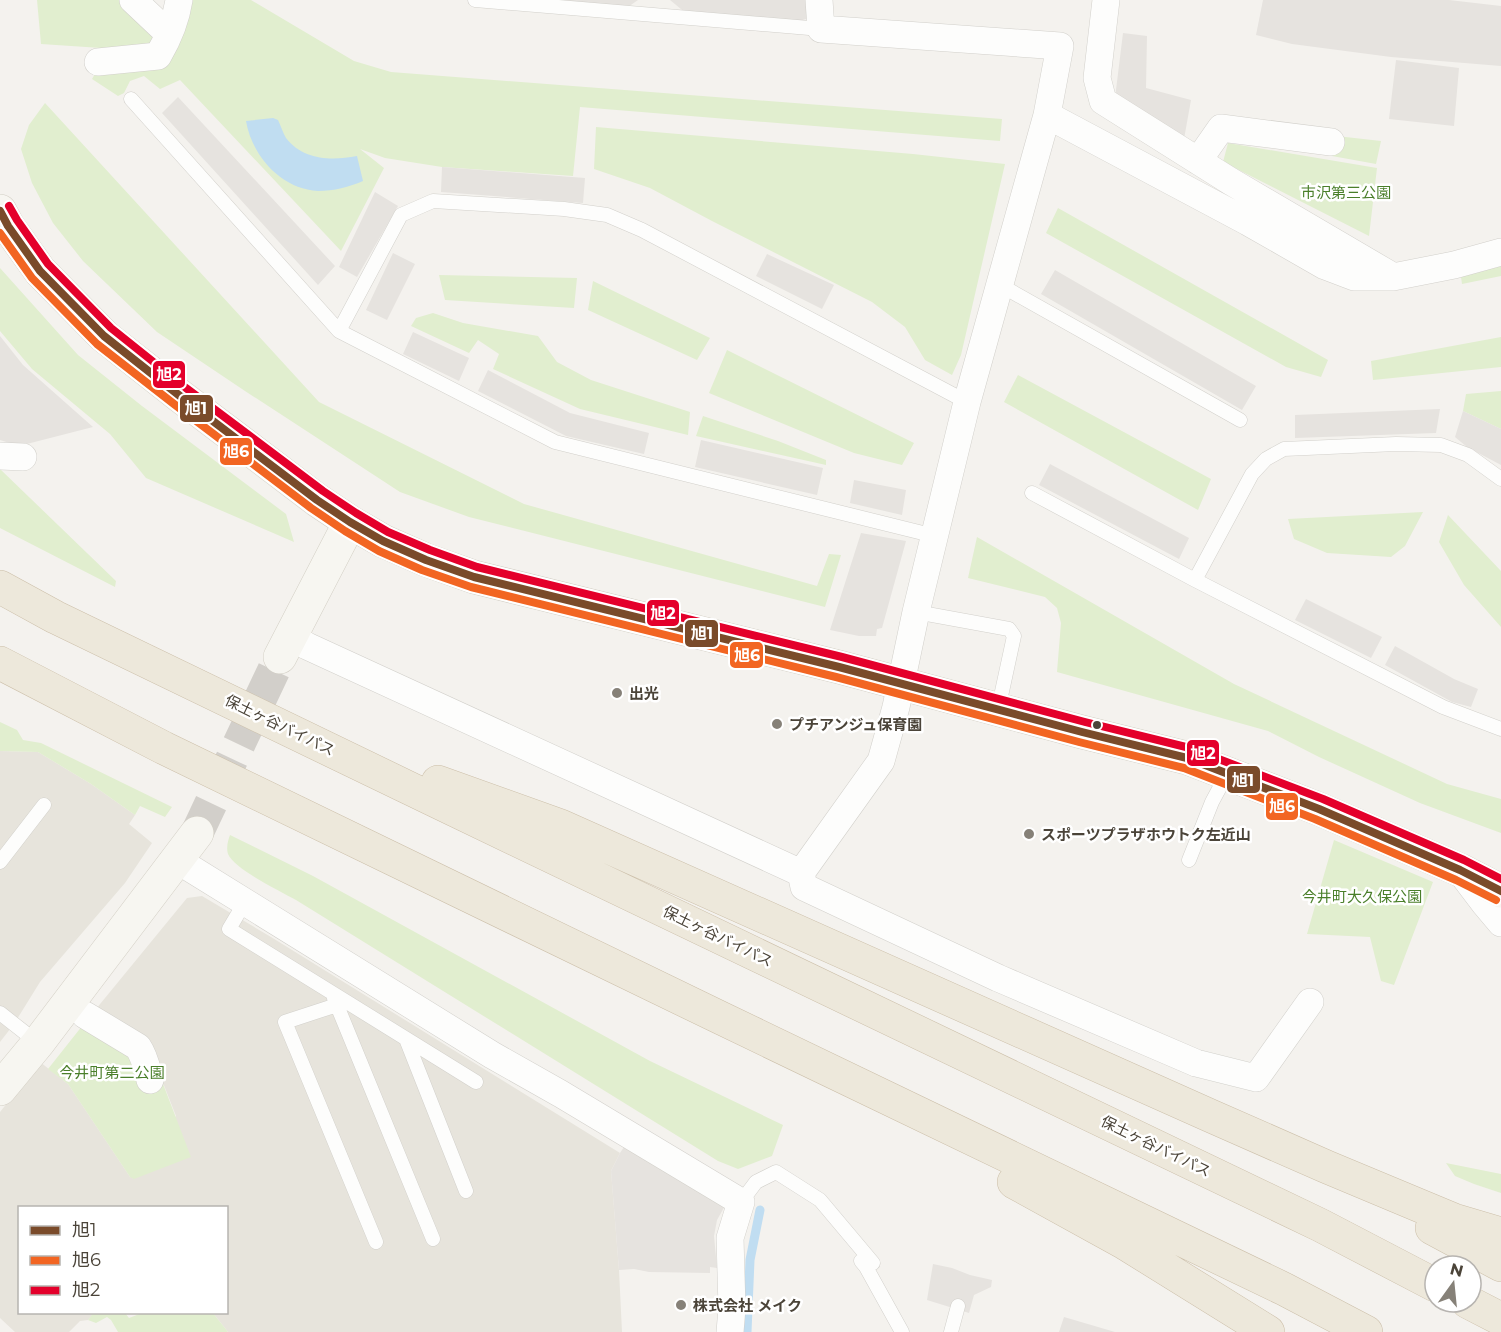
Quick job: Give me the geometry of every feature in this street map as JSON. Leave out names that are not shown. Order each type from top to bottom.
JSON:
[{"type":"highway","name":"保土ヶ谷バイパス","points":[[0,587],[55,616],[463,814],[1309,1219],[1423,1279]]},
{"type":"highway","points":[[0,663],[164,748],[1284,1289],[1366,1332]]},
{"type":"highway","points":[[282,726],[561,826],[1327,1167],[1454,1220],[1501,1234]]},
{"type":"highway","points":[[723,1019],[1123,1242],[1268,1332]]},
{"type":"highway","points":[[1211,1116],[1330,1174],[1501,1265]]},
{"type":"highway","points":[[1483,1310],[1501,1319]]},
{"type":"street","points":[[133,0],[169,34]]},
{"type":"street","points":[[98,62],[158,56],[177,13],[179,0]]},
{"type":"street","points":[[819,0],[821,28],[1060,46],[1047,115],[967,402],[881,760],[801,873],[804,887],[998,978],[1196,1063],[1256,1078],[1310,1002]]},
{"type":"street","points":[[1106,0],[1097,78],[1103,101],[1198,161],[1393,277]]},
{"type":"street","points":[[1047,115],[1248,222],[1325,266],[1354,277],[1393,277],[1454,265],[1501,252]]},
{"type":"street","points":[[1198,161],[1221,128],[1330,142]]},
{"type":"street","points":[[0,211],[40,271],[104,336],[317,500],[383,541],[426,560],[474,577],[839,667],[1187,758],[1319,809],[1460,870],[1501,891]]},
{"type":"street","points":[[350,522],[286,647],[307,646],[801,873]]},
{"type":"street","points":[[0,1089],[38,1043],[197,833]]},
{"type":"street","points":[[177,860],[492,1054],[741,1202],[730,1238],[732,1308],[730,1332]]},
{"type":"street","points":[[1460,870],[1501,923]]},
{"type":"street","points":[[85,1015],[138,1047],[150,1080]]},
{"type":"lane","points":[[475,0],[821,28]]},
{"type":"lane","points":[[654,0],[656,14]]},
{"type":"lane","points":[[130,99],[339,331],[555,442],[935,536]]},
{"type":"lane","points":[[339,331],[401,215],[432,201],[564,209],[607,215],[642,230],[967,402]]},
{"type":"lane","points":[[1000,285],[1240,420]]},
{"type":"lane","points":[[1195,580],[1252,474],[1266,459],[1284,448],[1396,444],[1442,446],[1468,455],[1501,479]]},
{"type":"lane","points":[[1032,493],[1195,580],[1443,707],[1501,729]]},
{"type":"lane","points":[[916,612],[1009,629],[1014,636],[998,710]]},
{"type":"lane","points":[[1189,860],[1212,802],[1228,772]]},
{"type":"lane","points":[[0,861],[44,806]]},
{"type":"lane","points":[[245,902],[229,929],[335,999],[476,1082]]},
{"type":"lane","points":[[335,999],[434,1239]]},
{"type":"lane","points":[[335,999],[285,1022],[376,1242]]},
{"type":"lane","points":[[0,1013],[38,1043]]},
{"type":"lane","points":[[406,1039],[466,1191]]},
{"type":"lane","points":[[776,1183],[776,1172],[820,1200],[873,1263],[866,1267]]},
{"type":"lane","points":[[741,1202],[756,1182],[776,1183],[814,1206],[866,1267],[902,1332]]},
{"type":"lane","points":[[951,1332],[958,1306]]},
{"type":"shaded area","points":[[544,0],[638,0],[628,7]]},
{"type":"shaded area","points":[[670,0],[811,0],[812,12],[806,19],[793,23],[687,14]]},
{"type":"shaded area","points":[[1263,0],[1449,0],[1501,6],[1501,66],[1391,57],[1292,44],[1256,35]]},
{"type":"shaded area","points":[[1123,33],[1147,36],[1146,88],[1191,100],[1184,139],[1115,98]]},
{"type":"shaded area","points":[[1396,60],[1459,68],[1454,126],[1389,119]]},
{"type":"shaded area","points":[[178,97],[335,266],[318,285],[162,113]]},
{"type":"shaded area","points":[[442,167],[585,178],[583,203],[441,192]]},
{"type":"shaded area","points":[[375,192],[398,206],[357,277],[339,267]]},
{"type":"shaded area","points":[[393,253],[415,264],[387,320],[366,310]]},
{"type":"shaded area","points":[[767,254],[834,285],[822,309],[756,276]]},
{"type":"shaded area","points":[[1055,270],[1256,386],[1242,410],[1041,294]]},
{"type":"shaded area","points":[[413,332],[469,358],[459,381],[403,354]]},
{"type":"shaded area","points":[[0,336],[23,365],[93,427],[19,446],[0,440]]},
{"type":"shaded area","points":[[488,370],[570,413],[649,433],[644,454],[566,436],[478,391]]},
{"type":"shaded area","points":[[1440,409],[1436,433],[1295,438],[1295,415]]},
{"type":"shaded area","points":[[1463,411],[1501,429],[1501,465],[1467,447],[1455,437]]},
{"type":"shaded area","points":[[701,440],[823,468],[817,495],[695,467]]},
{"type":"shaded area","points":[[1050,464],[1189,538],[1179,559],[1039,485]]},
{"type":"shaded area","points":[[854,480],[906,490],[902,515],[850,503]]},
{"type":"shaded area","points":[[861,533],[906,541],[882,628],[877,629],[876,636],[859,636],[830,630]]},
{"type":"shaded area","points":[[1306,599],[1382,637],[1371,658],[1295,620]]},
{"type":"shaded area","points":[[1395,646],[1454,679],[1478,689],[1471,707],[1452,702],[1385,665]]},
{"type":"shaded area","points":[[0,751],[38,752],[91,784],[135,815],[129,824],[152,843],[125,883],[40,982],[0,1042]]},
{"type":"shaded area","points":[[202,896],[620,1153],[611,1171],[622,1332],[228,1332],[214,1314],[228,1314],[228,1206],[18,1206],[18,1314],[93,1314],[88,1320],[80,1321],[69,1332],[15,1332],[0,1318],[0,1112],[40,1062],[68,1084],[130,1177],[176,1116],[147,1042],[96,1009],[187,898]]},
{"type":"shaded area","points":[[624,1147],[726,1204],[717,1220],[714,1236],[717,1268],[710,1267],[710,1273],[619,1270],[611,1171]]},
{"type":"shaded area","points":[[933,1264],[992,1280],[991,1287],[974,1295],[969,1313],[927,1300]]},
{"type":"shaded area","points":[[1064,1317],[1115,1332],[1059,1332]]},
{"type":"green space","points":[[37,0],[122,0],[157,39],[150,48],[131,50],[41,44]]},
{"type":"green space","points":[[183,0],[251,0],[354,61],[391,72],[1002,119],[1000,141],[580,107],[573,176],[442,167],[385,158],[360,149],[384,168],[341,251],[180,80],[160,89],[144,76],[130,81],[124,93],[118,96],[92,79],[99,67],[161,59]]},
{"type":"green space","points":[[45,103],[319,402],[524,504],[817,586],[829,554],[841,555],[825,607],[469,517],[400,492],[157,332],[83,261],[53,223],[32,183],[21,149],[29,125]]},
{"type":"green space","points":[[1230,124],[1381,141],[1376,164],[1228,137]]},
{"type":"green space","points":[[596,127],[1005,164],[961,355],[952,375],[925,360],[905,327],[872,302],[650,188],[594,169]]},
{"type":"green space","name":"市沢第三公園","points":[[1228,143],[1377,168],[1369,236],[1223,162]]},
{"type":"green space","points":[[1058,208],[1328,360],[1321,377],[1286,367],[1046,233]]},
{"type":"green space","points":[[1501,266],[1501,276],[1462,284],[1461,277]]},
{"type":"green space","points":[[0,268],[78,355],[286,514],[294,542],[146,478],[110,434],[32,369],[0,331]]},
{"type":"green space","points":[[439,275],[577,278],[574,308],[445,300]]},
{"type":"green space","points":[[593,281],[710,338],[697,360],[588,310]]},
{"type":"green space","points":[[433,313],[463,323],[538,336],[557,362],[591,380],[690,412],[688,435],[580,409],[493,369],[499,354],[478,340],[469,353],[411,326],[416,318]]},
{"type":"green space","points":[[1501,337],[1501,367],[1373,380],[1371,361]]},
{"type":"green space","points":[[727,350],[914,443],[902,465],[854,453],[709,393]]},
{"type":"green space","points":[[1018,375],[1211,479],[1198,510],[1004,402]]},
{"type":"green space","points":[[1501,391],[1501,429],[1463,411],[1466,394]]},
{"type":"green space","points":[[703,416],[826,460],[826,465],[696,436]]},
{"type":"green space","points":[[0,469],[116,581],[115,587],[0,528]]},
{"type":"green space","points":[[1423,512],[1405,546],[1391,557],[1327,553],[1294,539],[1288,519]]},
{"type":"green space","points":[[1448,515],[1501,571],[1501,627],[1464,585],[1439,542]]},
{"type":"green space","points":[[977,537],[1234,684],[1447,784],[1501,799],[1501,833],[1420,803],[1268,731],[1057,672],[1061,623],[1057,608],[1045,597],[968,578]]},
{"type":"green space","points":[[0,722],[17,730],[23,740],[41,743],[172,807],[165,817],[140,806],[135,815],[91,784],[38,752],[0,751]]},
{"type":"green space","points":[[230,835],[313,876],[650,1061],[783,1125],[772,1156],[738,1169],[718,1161],[296,900],[248,873],[228,854]]},
{"type":"green space","name":"今井町大久保公園","points":[[1334,840],[1433,882],[1394,985],[1381,981],[1370,937],[1307,934]]},
{"type":"green space","name":"今井町第二公園","points":[[94,1011],[147,1042],[191,1157],[134,1179],[130,1177],[68,1084],[48,1069]]},
{"type":"green space","points":[[1446,1163],[1501,1174],[1501,1193],[1455,1176]]},
{"type":"green space","points":[[92,1314],[126,1314],[129,1318],[139,1314],[214,1314],[228,1332],[118,1332],[107,1317],[96,1323],[88,1320]]},
{"type":"water","points":[[273,118],[278,120],[286,138],[309,155],[328,158],[357,156],[363,181],[341,188],[318,191],[305,189],[281,177],[262,158],[249,134],[246,121]]},
{"type":"waterway","points":[[747,1332],[750,1260],[760,1210]]},
{"type":"tunnel","points":[[197,833],[280,657]]},
{"type":"transit line","name":"旭2","points":[[9,206],[48,264],[111,328],[186,388],[323,491],[388,532],[477,567],[842,657],[1190,748],[1323,799],[1464,860],[1501,879]]},
{"type":"transit line","name":"旭1","points":[[0,211],[40,271],[104,336],[317,500],[383,541],[426,560],[474,577],[839,667],[1187,758],[1319,809],[1460,870],[1501,891]]},
{"type":"transit line","name":"旭6","points":[[0,233],[32,278],[97,344],[311,508],[379,551],[422,570],[471,587],[836,677],[1184,768],[1315,819],[1456,880],[1496,900]]},
{"type":"place","name":"出光","points":[[617,693]]},
{"type":"place","name":"プチアンジュ保育園","points":[[777,724]]},
{"type":"place","name":"スポーツプラザホウトク左近山","points":[[1029,834]]},
{"type":"place","name":"株式会社 メイク","points":[[681,1305]]}]
